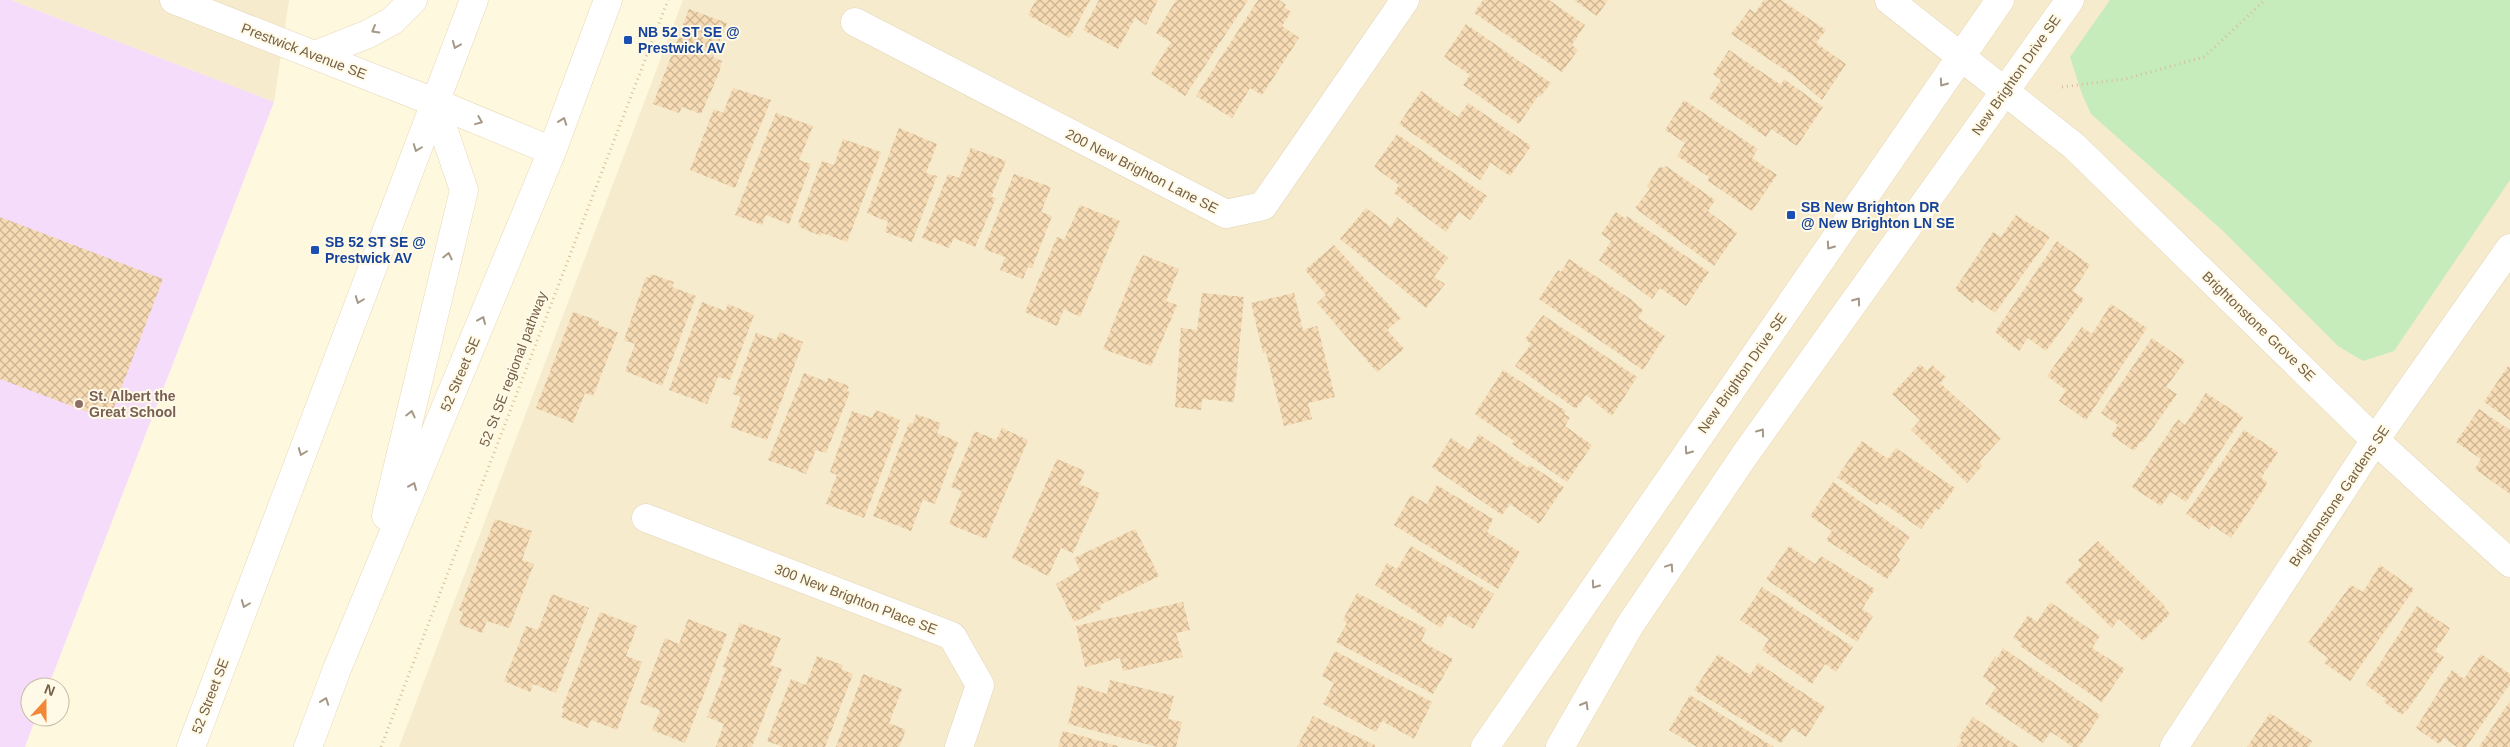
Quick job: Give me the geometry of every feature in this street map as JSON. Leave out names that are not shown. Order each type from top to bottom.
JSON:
[{"type":"street","name":"Prestwick Avenue SE","points":[[174,0],[434,102],[552,151]]},
{"type":"street","points":[[315,55],[368,34],[392,21],[413,0]]},
{"type":"street","name":"52 Street SE","points":[[191,747],[474,0]]},
{"type":"street","name":"52 Street SE","points":[[308,747],[337,669],[552,151],[608,0]]},
{"type":"street","name":"200 New Brighton Lane SE","points":[[855,22],[1226,214],[1263,206],[1405,0]]},
{"type":"street","name":"Brightonstone Grove SE","points":[[1889,0],[2006,90],[2074,146],[2375,440],[2510,563]]},
{"type":"street","name":"New Brighton Drive SE","points":[[1485,747],[1536,670],[2000,0]]},
{"type":"street","name":"New Brighton Drive SE","points":[[1560,747],[1630,625],[1744,456],[2070,0]]},
{"type":"street","points":[[367,598],[464,190],[434,102]]},
{"type":"street","name":"Brightonstone Gardens SE","points":[[2174,747],[2375,440],[2510,248]]},
{"type":"street","name":"300 New Brighton Place SE","points":[[646,518],[952,636],[980,685],[960,747]]},
{"type":"path","name":"52 St SE regional pathway","points":[[381,747],[668,0]]},
{"type":"path","points":[[2062,87],[2125,79],[2204,57],[2265,0]]},
{"type":"shaded area","name":"St. Albert the Great School","points":[[0,0],[11,0],[274,102],[52,677],[20,677],[20,727],[32,727],[25,747],[0,747]]},
{"type":"shaded area","points":[[11,0],[289,0],[274,102]]},
{"type":"shaded area","points":[[683,0],[2510,0],[2510,747],[399,747]]},
{"type":"green space","points":[[2110,0],[2510,0],[2510,180],[2394,351],[2363,361],[2338,346],[2222,230],[2091,114],[2082,94],[2070,57]]},
{"type":"building","points":[[1036,0],[1090,0],[1070,38],[1028,15]]},
{"type":"building","points":[[1099,0],[1158,0],[1146,25],[1135,18],[1118,49],[1083,30]]},
{"type":"building","points":[[1176,0],[1248,0],[1185,96],[1151,74],[1171,42],[1156,33]]},
{"type":"building","points":[[1258,0],[1279,0],[1286,5],[1284,7],[1291,12],[1282,26],[1299,38],[1262,95],[1250,88],[1232,118],[1196,96]]},
{"type":"building","points":[[1483,0],[1549,0],[1585,25],[1572,45],[1578,50],[1562,72],[1474,13]]},
{"type":"building","points":[[1574,0],[1608,0],[1597,16]]},
{"type":"building","points":[[1764,0],[1781,0],[1826,30],[1816,43],[1846,64],[1822,100],[1794,76],[1731,34],[1750,9],[1755,13]]},
{"type":"building","points":[[689,9],[727,23],[713,57],[722,61],[719,73],[701,114],[682,107],[679,113],[653,104]]},
{"type":"building","points":[[1466,24],[1551,83],[1540,97],[1538,96],[1519,124],[1463,85],[1470,75],[1444,57]]},
{"type":"building","points":[[1729,50],[1781,85],[1784,79],[1823,107],[1797,146],[1771,129],[1766,137],[1709,98],[1721,80],[1713,74]]},
{"type":"building","points":[[733,88],[771,100],[735,188],[690,170],[714,109],[723,113]]},
{"type":"building","points":[[1421,91],[1458,117],[1468,103],[1531,146],[1510,176],[1491,163],[1480,180],[1399,124]]},
{"type":"building","points":[[1684,100],[1758,149],[1752,158],[1777,175],[1752,211],[1708,181],[1709,177],[1677,156],[1685,143],[1665,130]]},
{"type":"building","points":[[776,113],[813,126],[799,160],[811,164],[789,224],[766,215],[762,225],[735,215]]},
{"type":"building","points":[[899,128],[937,144],[926,173],[937,176],[912,242],[885,232],[888,222],[867,213]]},
{"type":"building","points":[[1397,134],[1487,196],[1470,220],[1459,212],[1446,232],[1394,193],[1399,185],[1374,167]]},
{"type":"building","points":[[843,139],[881,152],[847,242],[822,233],[821,236],[799,227],[800,224],[798,223],[822,161],[834,165]]},
{"type":"building","points":[[971,148],[1006,161],[991,197],[996,198],[975,247],[954,238],[949,248],[922,238],[948,174],[959,178]]},
{"type":"building","points":[[1660,166],[1663,168],[1666,166],[1715,200],[1708,211],[1737,233],[1714,266],[1635,208],[1650,189],[1647,186]]},
{"type":"building","points":[[1014,174],[1051,187],[1041,212],[1052,216],[1032,268],[1028,267],[1023,279],[1000,270],[1005,257],[984,249]]},
{"type":"building","points":[[1080,205],[1120,221],[1080,317],[1064,309],[1057,326],[1025,312],[1057,237],[1064,240]]},
{"type":"building","points":[[1366,208],[1391,227],[1397,217],[1448,258],[1434,277],[1445,284],[1426,308],[1340,239]]},
{"type":"building","points":[[1616,212],[1626,219],[1627,216],[1709,272],[1686,306],[1660,288],[1652,299],[1599,260],[1611,241],[1601,234]]},
{"type":"building","points":[[2016,215],[2050,237],[1995,313],[1976,299],[1973,303],[1955,289],[1993,232],[2001,237]]},
{"type":"building","points":[[0,217],[163,279],[109,420],[0,379]]},
{"type":"building","points":[[2057,241],[2090,265],[2073,291],[2084,299],[2046,351],[2028,338],[2019,351],[1995,332]]},
{"type":"building","points":[[1334,245],[1401,318],[1387,330],[1404,349],[1377,372],[1317,303],[1326,295],[1305,270]]},
{"type":"building","points":[[1143,255],[1179,269],[1166,301],[1177,305],[1151,366],[1103,349],[1136,267]]},
{"type":"building","points":[[1569,259],[1632,300],[1643,310],[1638,318],[1665,336],[1643,370],[1539,299],[1558,270],[1561,272]]},
{"type":"building","points":[[651,274],[674,282],[672,287],[696,296],[662,386],[625,371],[635,344],[624,340],[646,277],[649,278]]},
{"type":"building","points":[[1202,293],[1244,297],[1234,402],[1202,399],[1201,410],[1175,407],[1181,328],[1197,330]]},
{"type":"building","points":[[1294,293],[1303,330],[1317,326],[1335,397],[1308,403],[1312,419],[1284,426],[1266,352],[1263,353],[1251,303]]},
{"type":"building","points":[[702,302],[725,311],[728,304],[754,315],[730,380],[718,377],[707,404],[669,390]]},
{"type":"building","points":[[2111,304],[2147,328],[2086,420],[2059,401],[2066,390],[2047,376],[2082,327],[2092,334]]},
{"type":"building","points":[[573,312],[599,321],[598,325],[618,332],[593,396],[585,393],[573,423],[536,408]]},
{"type":"building","points":[[1543,315],[1637,377],[1612,416],[1586,395],[1576,409],[1515,366],[1531,344],[1525,339]]},
{"type":"building","points":[[780,332],[803,342],[767,440],[730,427],[741,397],[733,394],[756,333],[776,340]]},
{"type":"building","points":[[2152,338],[2185,361],[2166,387],[2177,394],[2143,442],[2141,441],[2134,451],[2111,435],[2118,425],[2101,413]]},
{"type":"building","points":[[1920,364],[1927,371],[1932,365],[1946,377],[1940,383],[2001,438],[1980,461],[1982,466],[1967,483],[1911,430],[1920,420],[1892,394]]},
{"type":"building","points":[[2508,366],[2510,367],[2510,420],[2484,402]]},
{"type":"building","points":[[1503,370],[1566,411],[1564,414],[1570,417],[1565,426],[1592,445],[1567,482],[1512,444],[1514,441],[1475,414]]},
{"type":"building","points":[[804,373],[827,382],[828,378],[849,386],[847,391],[850,392],[826,453],[816,450],[806,474],[768,460]]},
{"type":"building","points":[[2206,393],[2243,417],[2186,502],[2171,492],[2161,506],[2132,487],[2178,419],[2185,425]]},
{"type":"building","points":[[2479,409],[2510,430],[2510,494],[2475,469],[2481,459],[2456,442]]},
{"type":"building","points":[[876,410],[900,420],[864,518],[826,504],[837,475],[830,472],[852,411],[872,418]]},
{"type":"building","points":[[916,414],[941,423],[937,433],[958,442],[935,504],[923,500],[911,531],[873,516],[909,423],[913,424]]},
{"type":"building","points":[[1002,428],[1028,440],[986,539],[949,524],[962,491],[951,487],[975,431],[996,440]]},
{"type":"building","points":[[2244,430],[2278,452],[2261,478],[2267,482],[2264,489],[2231,538],[2212,525],[2209,529],[2186,514]]},
{"type":"building","points":[[1479,434],[1528,468],[1530,465],[1564,487],[1539,524],[1510,504],[1502,515],[1432,467],[1451,438],[1469,450]]},
{"type":"building","points":[[1862,441],[1888,459],[1896,448],[1955,488],[1939,510],[1936,508],[1921,529],[1880,501],[1877,505],[1837,477]]},
{"type":"building","points":[[1057,459],[1085,471],[1079,484],[1100,493],[1073,553],[1061,548],[1048,576],[1012,558]]},
{"type":"building","points":[[1833,482],[1910,537],[1897,555],[1900,560],[1887,579],[1826,540],[1832,531],[1810,516]]},
{"type":"building","points":[[1437,485],[1493,519],[1487,532],[1520,552],[1498,589],[1394,525],[1411,495],[1427,504]]},
{"type":"building","points":[[495,519],[532,531],[522,560],[534,564],[509,628],[487,621],[482,633],[459,624],[463,612],[459,610]]},
{"type":"building","points":[[1135,529],[1159,576],[1100,605],[1101,609],[1074,622],[1056,584],[1080,570],[1074,558]]},
{"type":"building","points":[[2098,541],[2162,603],[2170,614],[2143,641],[2119,619],[2112,628],[2065,582],[2082,565],[2078,560]]},
{"type":"building","points":[[1411,546],[1494,594],[1473,629],[1448,615],[1441,628],[1375,585],[1387,563],[1397,569]]},
{"type":"building","points":[[1789,546],[1815,564],[1821,556],[1875,589],[1862,609],[1873,616],[1857,642],[1766,579]]},
{"type":"building","points":[[2380,565],[2414,589],[2350,681],[2324,663],[2328,658],[2308,643],[2351,585],[2363,592]]},
{"type":"building","points":[[1762,587],[1853,647],[1836,672],[1825,664],[1812,684],[1762,650],[1769,639],[1740,620]]},
{"type":"building","points":[[1357,593],[1427,629],[1421,641],[1453,659],[1433,694],[1336,642],[1347,623],[1343,620]]},
{"type":"building","points":[[552,594],[589,608],[556,693],[533,684],[530,692],[504,681],[526,626],[538,630]]},
{"type":"building","points":[[1183,602],[1190,630],[1176,633],[1183,657],[1123,671],[1120,658],[1085,667],[1076,626]]},
{"type":"building","points":[[2050,602],[2100,636],[2092,648],[2125,669],[2102,702],[2020,646],[2022,643],[2013,638],[2028,615],[2037,622]]},
{"type":"building","points":[[2417,606],[2450,628],[2435,651],[2444,657],[2402,715],[2384,702],[2386,699],[2366,685]]},
{"type":"building","points":[[600,612],[637,626],[626,656],[642,662],[617,730],[591,720],[588,728],[561,717],[564,709],[562,708]]},
{"type":"building","points":[[688,619],[727,634],[685,743],[652,730],[660,710],[640,703],[665,638],[679,644]]},
{"type":"building","points":[[740,623],[781,638],[770,665],[782,669],[752,747],[716,747],[724,724],[707,717],[726,669],[723,667]]},
{"type":"building","points":[[2003,648],[2100,715],[2079,747],[2073,747],[2051,732],[2043,743],[1985,704],[1996,687],[1983,677],[1995,656],[1997,659]]},
{"type":"building","points":[[1335,651],[1432,702],[1414,739],[1382,721],[1376,732],[1323,704],[1334,683],[1322,676]]},
{"type":"building","points":[[1718,654],[1750,675],[1758,663],[1825,707],[1806,737],[1792,728],[1781,743],[1694,690]]},
{"type":"building","points":[[2481,654],[2510,674],[2510,684],[2466,747],[2457,747],[2444,738],[2439,744],[2416,728],[2452,670],[2464,679]]},
{"type":"building","points":[[817,656],[843,665],[841,669],[853,674],[825,747],[783,747],[767,741],[791,679],[806,685]]},
{"type":"building","points":[[863,674],[902,689],[889,723],[906,730],[899,747],[836,747]]},
{"type":"building","points":[[1110,680],[1174,696],[1168,719],[1182,722],[1176,747],[1158,747],[1068,724],[1078,685],[1107,694]]},
{"type":"building","points":[[1690,695],[1774,747],[1697,747],[1669,730]]},
{"type":"building","points":[[2510,701],[2510,747],[2479,747]]},
{"type":"building","points":[[2270,713],[2312,741],[2309,747],[2247,747]]},
{"type":"building","points":[[1313,716],[1375,745],[1375,747],[1297,747]]},
{"type":"building","points":[[1973,717],[2019,747],[1957,747],[1962,740],[1959,737]]},
{"type":"building","points":[[1063,731],[1118,746],[1118,747],[1058,747]]},
{"type":"place","name":"NB 52 ST SE @ Prestwick AV","points":[[628,40]]},
{"type":"place","name":"SB New Brighton DR @ New Brighton LN SE","points":[[1791,215]]},
{"type":"place","name":"SB 52 ST SE @ Prestwick AV","points":[[315,250]]},
{"type":"place","name":"St. Albert the Great School","points":[[79,404]]}]
